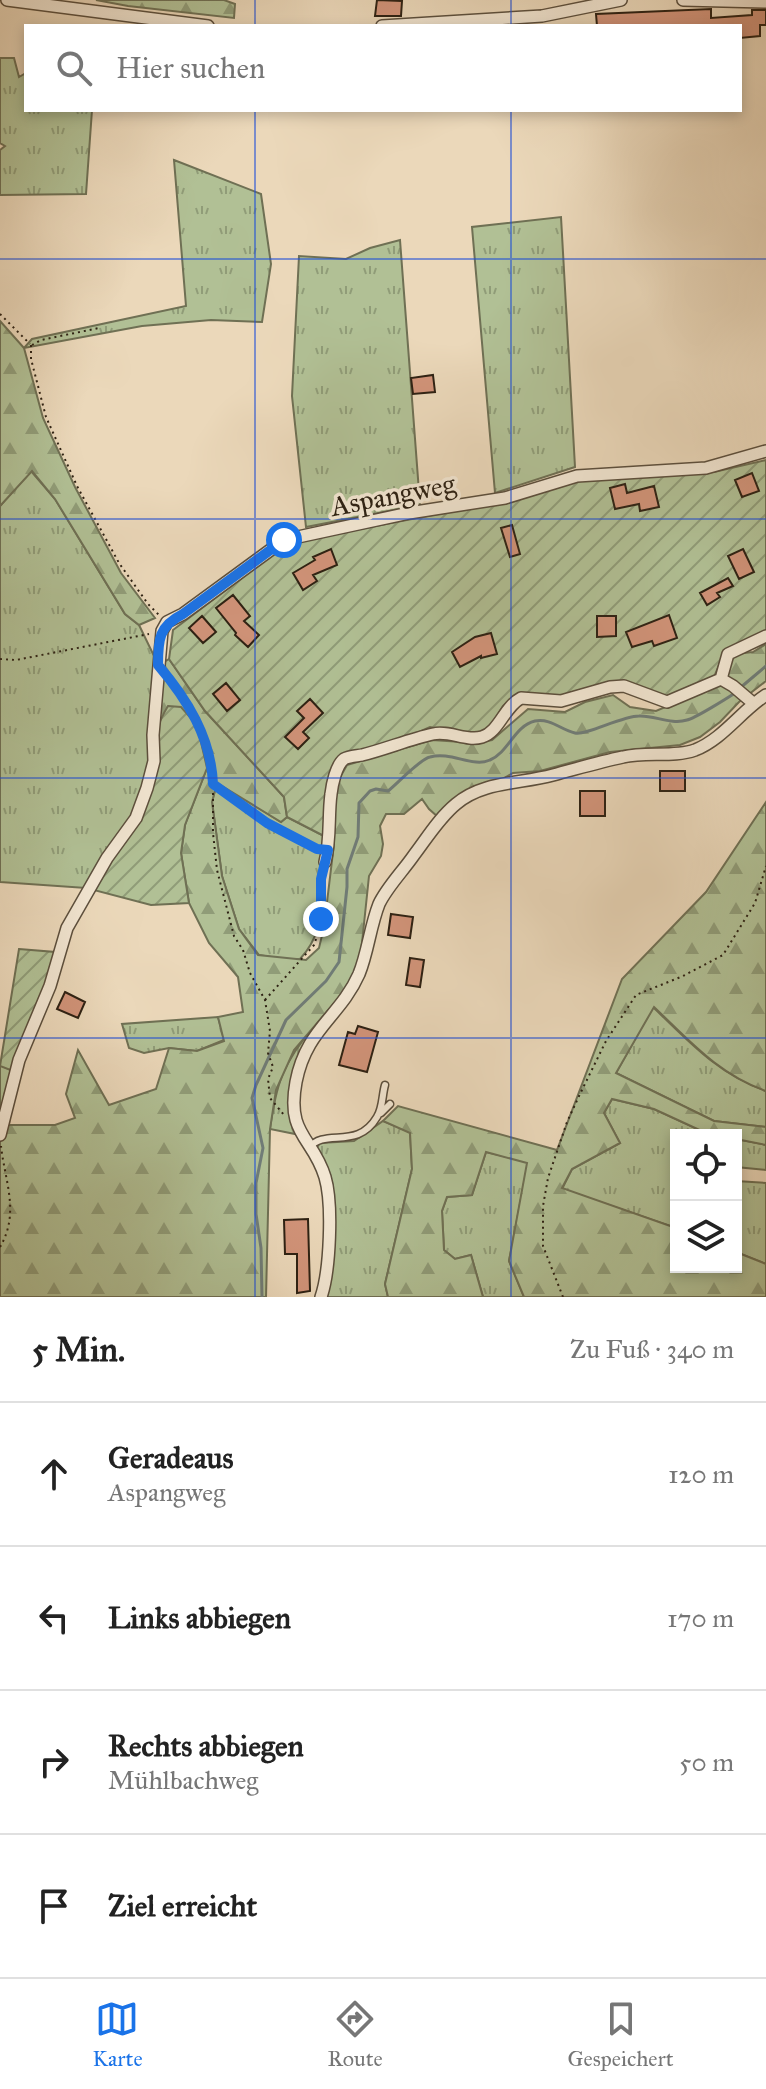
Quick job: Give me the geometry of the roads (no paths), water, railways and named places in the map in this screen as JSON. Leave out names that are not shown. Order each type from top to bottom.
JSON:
[{"type":"street","points":[[7,0],[193,24]]},
{"type":"street","points":[[416,24],[519,18],[621,0]]},
{"type":"street","points":[[683,0],[766,2]]},
{"type":"street","name":"Aspangweg","points":[[0,1136],[19,1060],[50,986],[67,928],[107,858],[136,818],[147,788],[154,761],[158,665],[165,626],[284,540],[409,513],[505,498],[577,476],[706,468],[766,451]]},
{"type":"street","points":[[721,679],[728,654],[766,636]]},
{"type":"street","points":[[721,679],[753,703]]},
{"type":"street","points":[[327,856],[331,791],[339,767],[346,758],[406,744],[431,734],[445,732],[469,738],[481,737],[491,731],[506,710],[521,698],[561,701],[624,686],[667,702],[721,679]]},
{"type":"street","points":[[321,1297],[325,1282],[329,1195],[324,1175],[295,1121],[296,1084],[302,1059],[314,1035],[351,989],[360,972],[380,903],[443,817],[456,803],[492,785],[553,775],[624,756],[692,751],[705,745],[766,695]]},
{"type":"lane","points":[[378,1116],[385,1085]]},
{"type":"lane","points":[[309,1148],[320,1139],[347,1139],[358,1134],[390,1104]]},
{"type":"waterway","points":[[740,688],[766,666]]},
{"type":"waterway","points":[[262,1297],[256,1183],[263,1148],[252,1098],[286,1020],[326,981],[339,962],[347,869],[358,837],[359,803],[370,791],[388,791],[430,757],[446,756],[476,762],[490,760],[522,728],[535,721],[546,721],[575,733],[639,716],[681,721],[697,716],[735,693]]}]
